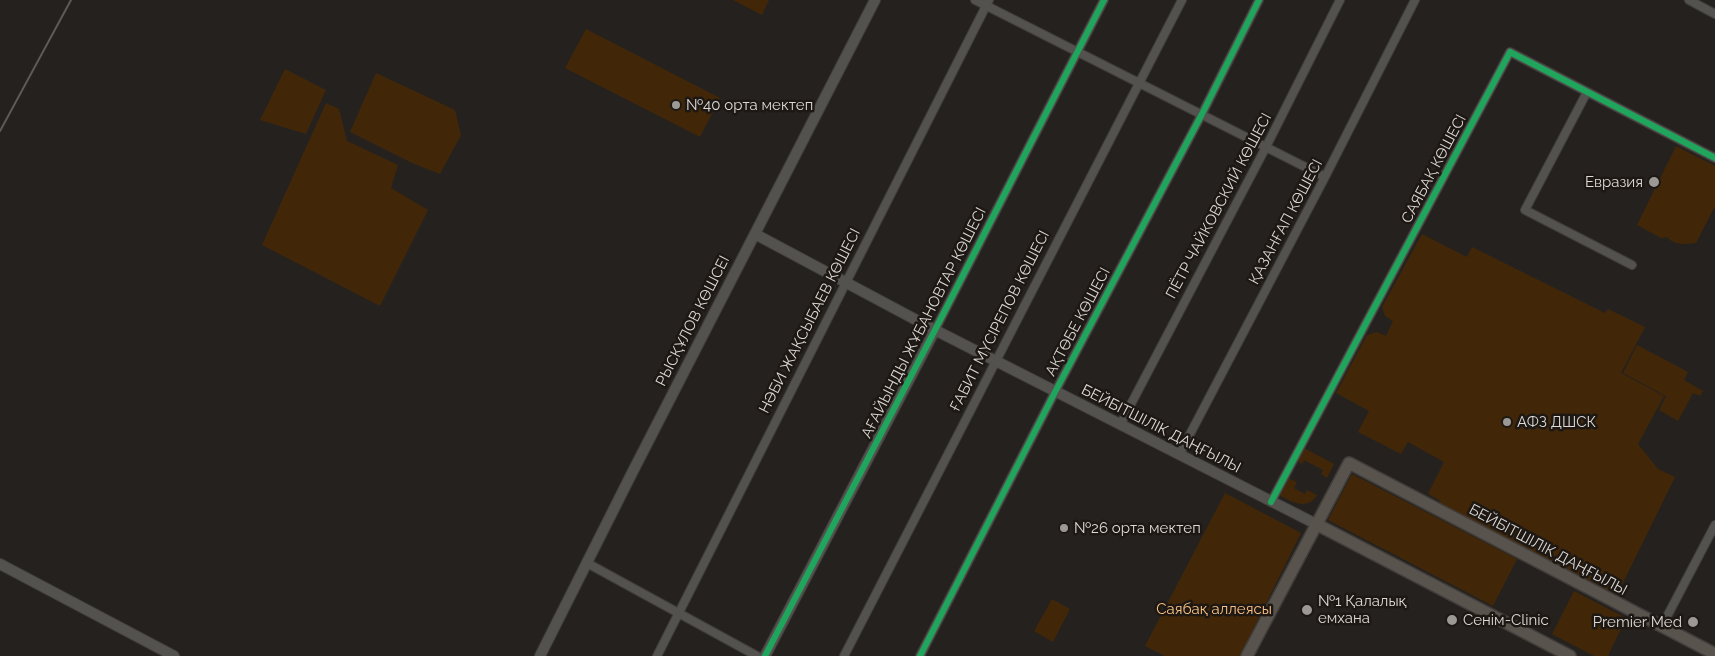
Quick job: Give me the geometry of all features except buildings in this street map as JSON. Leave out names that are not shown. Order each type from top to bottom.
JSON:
[{"type":"main road","name":"БЕЙБІТШІЛІК ДАҢҒЫЛЫ","points":[[1570,656],[1316,524],[1349,463],[1715,654]]},
{"type":"main road","points":[[1247,656],[1316,524]]},
{"type":"street","name":"РЫСҚҰЛОВ КӨШСЕІ","points":[[540,656],[875,0]]},
{"type":"street","points":[[975,0],[988,3],[1077,51],[1325,177]]},
{"type":"street","name":"АҒАЙЫНДЫ ЖҰБАНОВТАР КӨШЕСІ","points":[[765,656],[1104,0]]},
{"type":"street","name":"ҒАБИТ МҮСІРЕПОВ КӨШЕСІ","points":[[844,656],[1182,0]]},
{"type":"street","name":"АҚТӨБЕ КӨШЕСІ","points":[[920,656],[1202,114],[1259,0]]},
{"type":"street","name":"ПЁТР ЧАЙКОВСКИЙ КӨШЕСІ","points":[[1120,425],[1266,147],[1340,0]]},
{"type":"street","name":"ҚАЗАНҒАП КӨШЕСІ","points":[[1179,455],[1325,177],[1415,0]]},
{"type":"street","points":[[1689,0],[1715,14]]},
{"type":"street","name":"НӘБИ ЖАҚСЫБАЕВ КӨШЕСІ","points":[[657,656],[988,3]]},
{"type":"street","name":"САЯБАҚ КӨШЕСІ","points":[[1272,502],[1510,52],[1715,158]]},
{"type":"street","points":[[1587,92],[1525,210],[1632,265]]},
{"type":"street","name":"БЕЙБІТШІЛІК ДАҢҒЫЛЫ","points":[[755,234],[935,330],[1316,524]]},
{"type":"street","points":[[1662,626],[1715,526]]},
{"type":"street","points":[[587,563],[757,656]]},
{"type":"street","points":[[0,564],[156,652],[174,656]]},
{"type":"green space","points":[[733,0],[769,0],[762,15]]},
{"type":"green space","points":[[586,29],[720,98],[700,137],[565,68]]},
{"type":"green space","points":[[285,69],[326,90],[306,134],[260,120]]},
{"type":"green space","points":[[376,73],[455,110],[461,135],[440,174],[412,163],[350,132]]},
{"type":"green space","points":[[326,103],[339,109],[347,141],[398,165],[391,188],[428,210],[380,306],[262,245]]},
{"type":"green space","points":[[1676,146],[1715,166],[1715,206],[1696,243],[1677,243],[1667,237],[1661,238],[1637,225]]},
{"type":"green space","name":"АФЗ ДШСК","points":[[1422,234],[1467,257],[1472,247],[1605,313],[1608,309],[1645,327],[1621,373],[1664,396],[1638,444],[1658,469],[1675,477],[1617,595],[1441,506],[1439,500],[1428,494],[1444,462],[1408,442],[1401,454],[1358,432],[1369,411],[1336,393],[1367,335],[1377,332],[1386,336],[1393,321],[1385,316],[1382,307]]},
{"type":"green space","points":[[1637,345],[1688,372],[1684,380],[1703,391],[1700,396],[1693,393],[1678,421],[1659,410],[1666,396],[1623,373]]},
{"type":"green space","points":[[1304,448],[1334,464],[1327,478],[1321,474],[1323,470],[1304,460],[1302,464],[1297,461]]},
{"type":"green space","points":[[1352,474],[1517,559],[1493,606],[1328,520]]},
{"type":"green space","points":[[1288,478],[1297,482],[1294,488],[1305,494],[1307,490],[1317,495],[1309,503],[1299,504],[1279,495]]},
{"type":"green space","name":"Саябақ аллеясы","points":[[1225,493],[1301,533],[1240,656],[1165,656],[1145,646]]},
{"type":"green space","points":[[1574,591],[1626,618],[1608,656],[1594,656],[1552,634]]},
{"type":"green space","points":[[1052,599],[1070,609],[1053,642],[1034,631]]},
{"type":"railway","points":[[0,131],[71,0]]},
{"type":"cycle path","points":[[765,656],[1104,0]]},
{"type":"cycle path","points":[[920,656],[1055,392],[1202,114],[1259,0]]},
{"type":"cycle path","points":[[1271,502],[1510,52],[1715,158]]},
{"type":"place","name":"№40 орта мектеп","points":[[676,105]]},
{"type":"place","name":"Евразия","points":[[1654,182]]},
{"type":"place","name":"АФЗ ДШСК","points":[[1507,422]]},
{"type":"place","name":"№26 орта мектеп","points":[[1064,528]]},
{"type":"place","name":"№1 Қалалық емхана","points":[[1307,610]]},
{"type":"place","name":"Сенім-Clinic","points":[[1452,620]]},
{"type":"place","name":"Premier Med","points":[[1693,622]]}]
